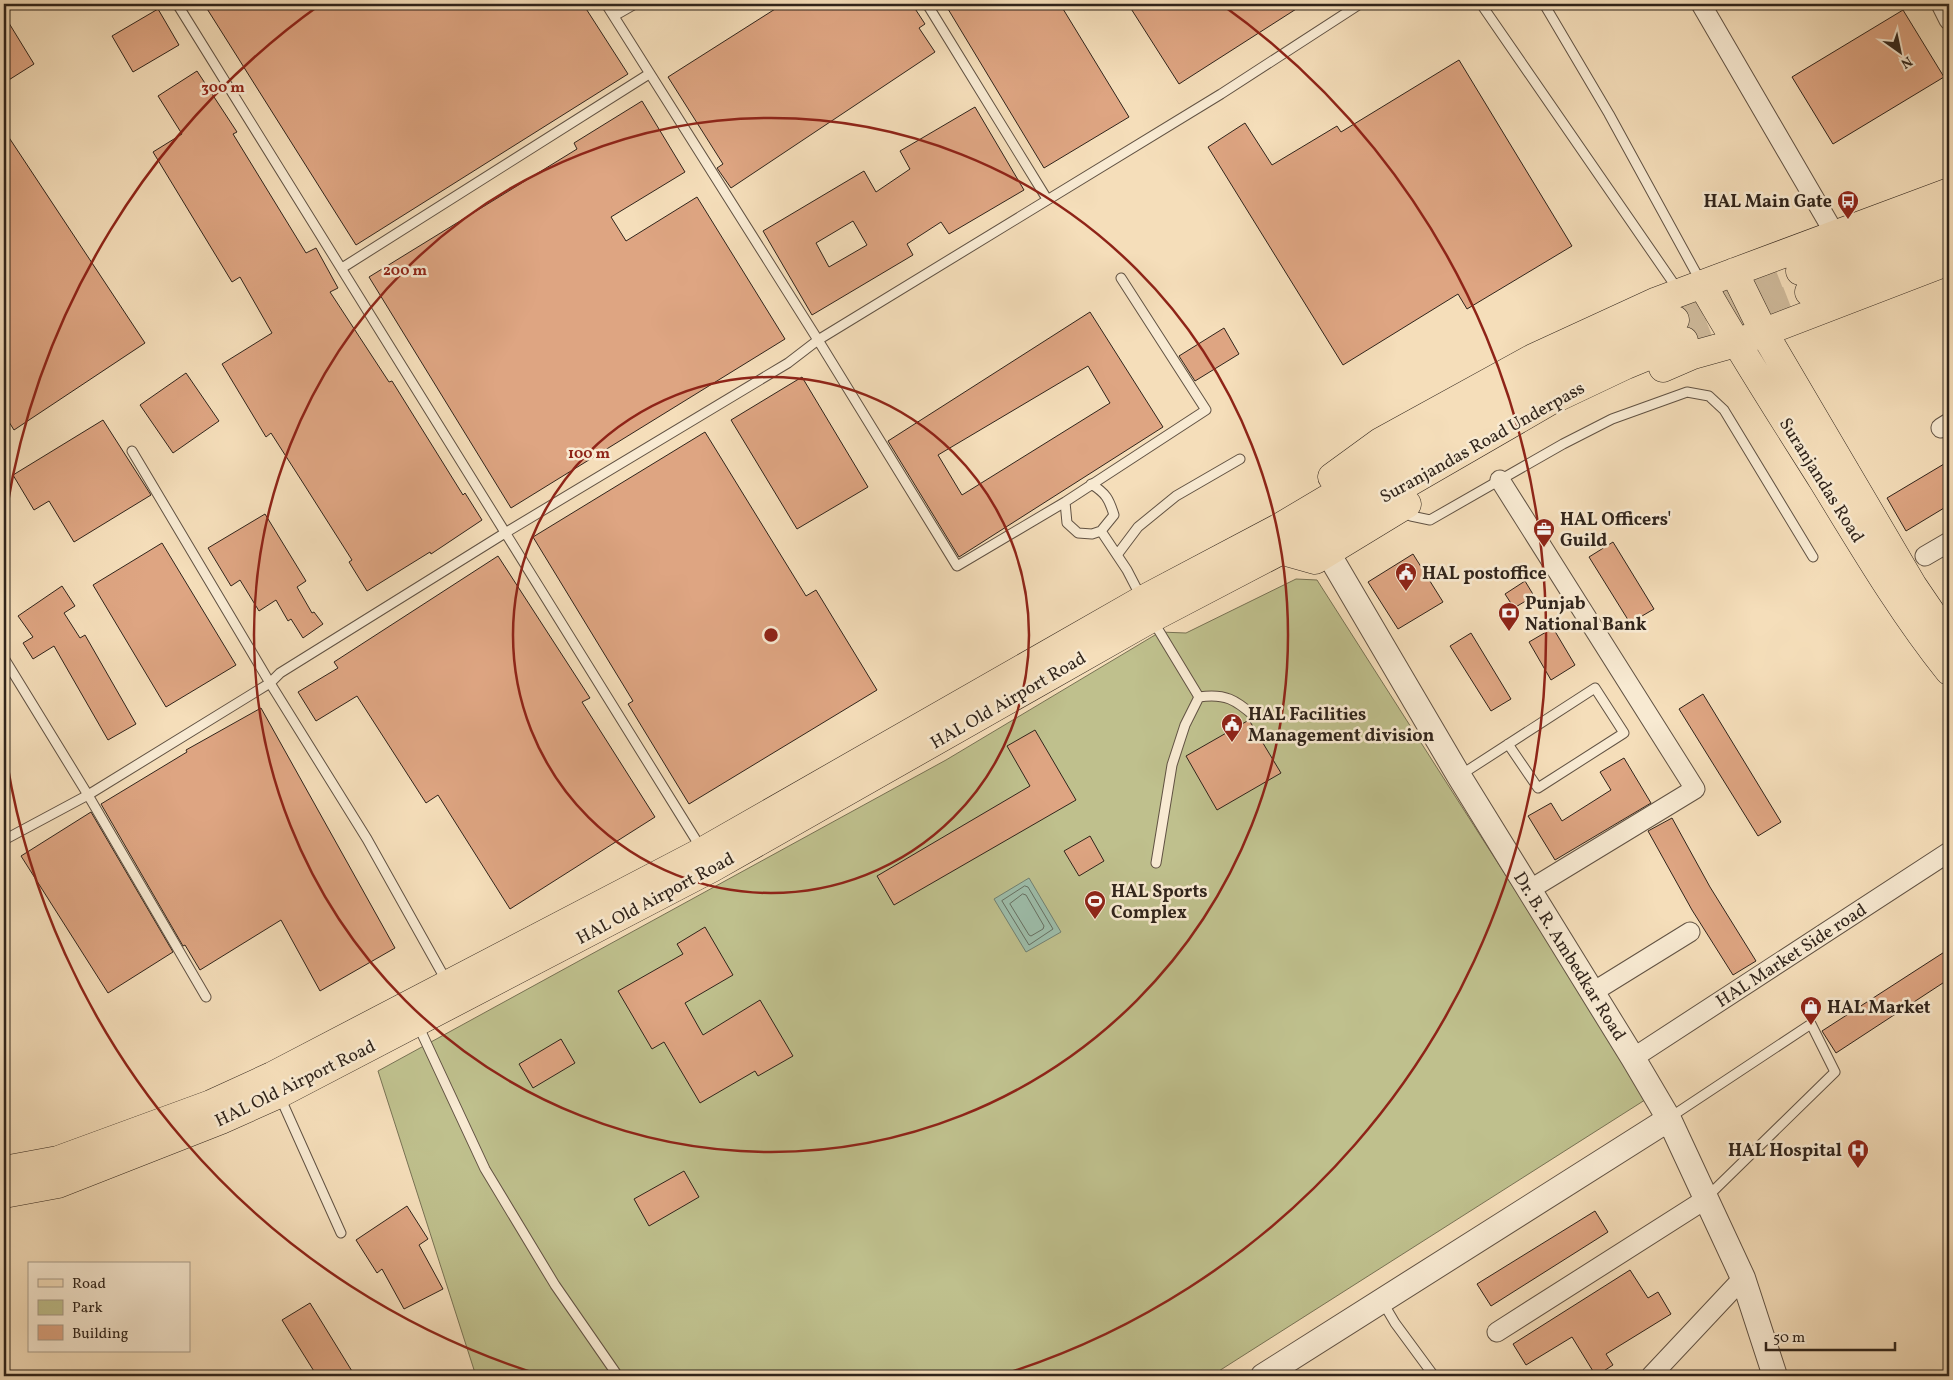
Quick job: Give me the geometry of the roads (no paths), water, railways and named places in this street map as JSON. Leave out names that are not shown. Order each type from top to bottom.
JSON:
[{"type":"main road","points":[[1949,192],[1702,284],[1678,318],[1533,358],[1380,442],[1290,507],[1281,539],[1316,560],[1520,436],[1572,409],[1694,355],[1736,343],[1949,261]]},
{"type":"main road","points":[[1949,214],[1805,281],[1949,238]]},
{"type":"main road","name":"Suranjandas Road","points":[[1734,272],[1763,331],[1913,586],[1949,639]]},
{"type":"main road","name":"Suranjandas Road","points":[[1702,284],[1736,343],[1888,587],[1922,637],[1949,670]]},
{"type":"main road","name":"Suranjandas Road Underpass","points":[[1281,539],[1391,493],[1550,401],[1678,318]]},
{"type":"main road","name":"HAL Old Airport Road","points":[[4,1170],[58,1160],[211,1104],[272,1076],[703,851],[1147,609],[1281,539]]},
{"type":"main road","name":"HAL Old Airport Road","points":[[4,1194],[58,1184],[221,1120],[278,1094],[417,1023],[712,868],[1147,609]]},
{"type":"street","points":[[1701,4],[1835,234]]},
{"type":"street","points":[[1941,4],[1949,20]]},
{"type":"street","points":[[1500,480],[1695,789],[1529,890]]},
{"type":"street","points":[[1925,556],[1949,542]]},
{"type":"street","name":"Dr. B. R. Ambedkar Road","points":[[1328,553],[1459,776],[1669,1119],[1742,1278],[1775,1376]]},
{"type":"street","name":"HAL Market Side road","points":[[1633,1058],[1949,852]]},
{"type":"street","points":[[1593,992],[1690,932]]},
{"type":"street","points":[[1263,1376],[1669,1119]]},
{"type":"street","points":[[1496,1332],[1706,1199]]},
{"type":"street","points":[[1651,1376],[1742,1278]]},
{"type":"lane","points":[[606,4],[818,340],[957,566],[1065,502],[1206,410],[1121,278]]},
{"type":"lane","points":[[614,16],[634,4]]},
{"type":"lane","points":[[926,4],[1047,200]]},
{"type":"lane","points":[[4,840],[88,795],[270,683],[280,673],[505,533],[788,363],[818,340],[1221,94],[1360,4]]},
{"type":"lane","points":[[1480,4],[1672,281],[1678,318]]},
{"type":"lane","points":[[1544,4],[1609,114],[1702,284]]},
{"type":"lane","points":[[179,7],[703,851]]},
{"type":"lane","points":[[342,268],[649,74]]},
{"type":"lane","points":[[1403,506],[1411,516],[1430,520],[1612,418],[1687,392],[1709,396],[1724,410],[1813,557]]},
{"type":"lane","points":[[132,451],[270,683],[367,839],[448,984]]},
{"type":"lane","points":[[1117,555],[1138,527],[1176,496],[1240,459]]},
{"type":"lane","points":[[1065,502],[1067,523],[1078,533],[1092,534],[1101,532],[1114,515],[1109,499],[1100,489],[1091,484]]},
{"type":"lane","points":[[1101,532],[1127,570],[1147,609],[1199,697]]},
{"type":"lane","points":[[4,658],[88,795],[206,997]]},
{"type":"lane","points":[[1459,776],[1508,744],[1594,688],[1624,733],[1538,788],[1508,744]]},
{"type":"lane","points":[[1199,697],[1215,695],[1238,702],[1254,716]]},
{"type":"lane","points":[[1156,863],[1172,765],[1185,725],[1199,697]]},
{"type":"lane","points":[[417,1023],[485,1168],[555,1285],[618,1376]]},
{"type":"lane","points":[[1669,1119],[1810,1024],[1835,1072],[1706,1199]]},
{"type":"lane","points":[[278,1094],[341,1232]]},
{"type":"lane","points":[[1382,1301],[1395,1323],[1434,1376]]},
{"type":"water","points":[[1029,878],[1061,932],[1026,952],[994,899]]},
{"type":"tunnel","points":[[1675,320],[1800,271]]},
{"type":"tunnel","points":[[1684,341],[1809,292]]},
{"type":"place","name":"HAL Main Gate","points":[[1848,220]]},
{"type":"place","name":"HAL Officers' Guild","points":[[1544,548]]},
{"type":"place","name":"HAL postoffice","points":[[1406,592]]},
{"type":"place","name":"Punjab National Bank","points":[[1509,632]]},
{"type":"place","name":"HAL Facilities Management division","points":[[1232,743]]},
{"type":"place","name":"HAL Sports Complex","points":[[1095,920]]},
{"type":"place","name":"HAL Market","points":[[1811,1026]]},
{"type":"place","name":"HAL Hospital","points":[[1858,1169]]}]
